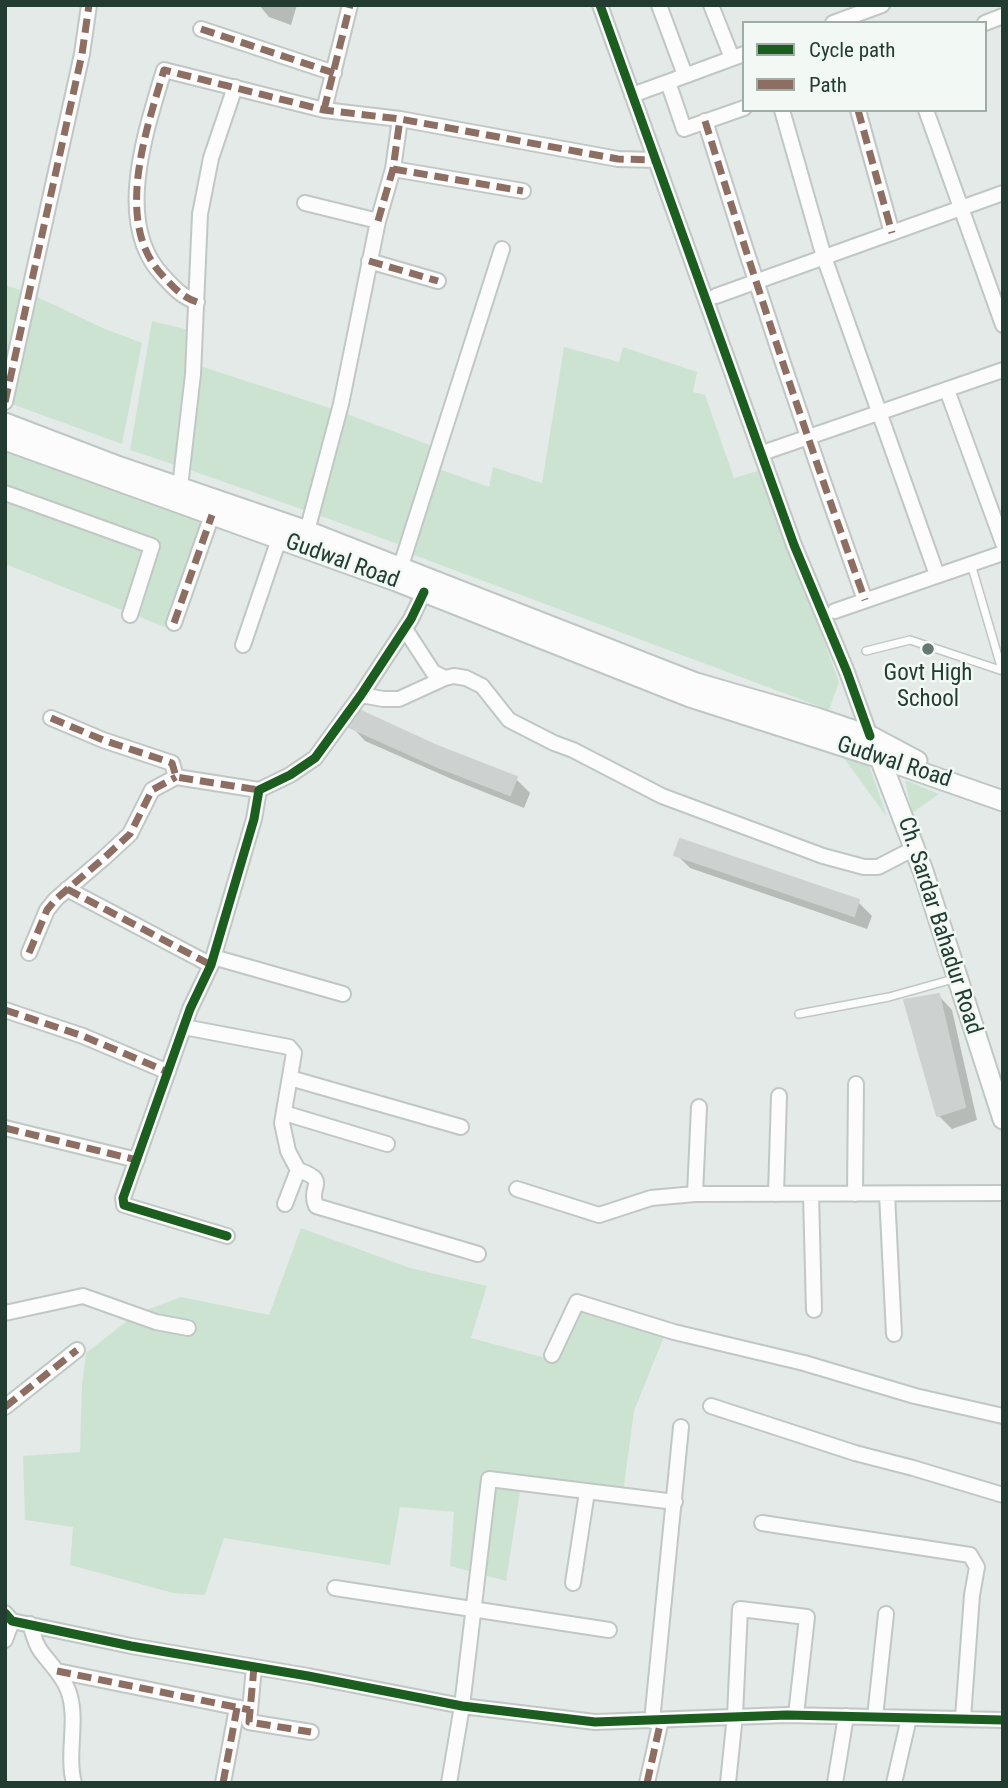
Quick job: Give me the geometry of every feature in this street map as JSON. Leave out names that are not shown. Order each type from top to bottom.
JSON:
[{"type":"main road","name":"Gudwal Road","points":[[5,424],[307,531],[398,574],[424,592],[690,697],[971,789]]},
{"type":"main road","name":"Gudwal Road","points":[[5,440],[279,539],[398,574],[696,683],[870,736],[971,789]]},
{"type":"main road","name":"Ch. Sardar Bahadur Road","points":[[870,736],[915,848],[1003,1119]]},
{"type":"main road","points":[[971,789],[1003,801]]},
{"type":"street","points":[[5,402],[82,54],[89,5]]},
{"type":"street","points":[[324,110],[350,5]]},
{"type":"street","points":[[600,5],[794,545],[847,672],[870,736]]},
{"type":"street","points":[[659,5],[685,75]]},
{"type":"street","points":[[632,94],[738,56],[712,5]]},
{"type":"street","points":[[838,21],[882,5]]},
{"type":"street","points":[[201,29],[334,73]]},
{"type":"street","points":[[197,302],[178,292],[150,263],[138,218],[136,192],[140,165],[147,127],[164,70],[324,110],[400,119],[618,159],[656,160]]},
{"type":"street","points":[[668,82],[684,129],[742,109]]},
{"type":"street","points":[[180,487],[193,374],[200,214],[211,159],[235,87]]},
{"type":"street","points":[[783,112],[824,257],[937,575]]},
{"type":"street","points":[[859,112],[892,233]]},
{"type":"street","points":[[927,112],[1003,325]]},
{"type":"street","points":[[307,531],[341,404],[377,221],[393,169],[400,119]]},
{"type":"street","points":[[705,121],[807,439],[865,600]]},
{"type":"street","points":[[393,169],[523,191]]},
{"type":"street","points":[[716,296],[1003,193]]},
{"type":"street","points":[[305,203],[377,221]]},
{"type":"street","points":[[398,574],[502,249]]},
{"type":"street","points":[[369,261],[438,281]]},
{"type":"street","points":[[768,451],[1003,370]]},
{"type":"street","points":[[947,390],[1003,543]]},
{"type":"street","points":[[5,493],[152,546],[130,615]]},
{"type":"street","points":[[174,623],[212,515]]},
{"type":"street","points":[[243,645],[279,539]]},
{"type":"street","points":[[835,611],[1003,553]]},
{"type":"street","points":[[29,953],[47,910],[130,834],[152,790],[176,777],[260,790],[290,775],[315,758],[405,629],[424,592]]},
{"type":"street","points":[[405,629],[433,672],[445,678]]},
{"type":"street","points":[[361,695],[399,699],[445,678],[466,678],[482,686],[509,720],[662,796],[823,856],[864,867],[878,867],[915,848]]},
{"type":"street","points":[[51,718],[103,740],[172,763],[176,777]]},
{"type":"street","points":[[227,1236],[124,1205],[124,1198],[184,1027],[212,961],[260,790]]},
{"type":"street","points":[[67,889],[212,961],[343,994]]},
{"type":"street","points":[[5,1010],[83,1036],[168,1072]]},
{"type":"street","points":[[184,1027],[289,1047],[294,1053],[284,1113],[283,1138],[298,1170],[317,1179],[314,1198],[316,1206],[478,1254]]},
{"type":"street","points":[[290,1078],[461,1127]]},
{"type":"street","points":[[855,1194],[856,1084]]},
{"type":"street","points":[[776,1194],[779,1096]]},
{"type":"street","points":[[695,1194],[699,1107]]},
{"type":"street","points":[[284,1113],[387,1144]]},
{"type":"street","points":[[5,1128],[137,1160]]},
{"type":"street","points":[[285,1204],[298,1170]]},
{"type":"street","points":[[517,1189],[599,1215],[651,1198],[695,1194],[1003,1193]]},
{"type":"street","points":[[811,1194],[814,1310]]},
{"type":"street","points":[[887,1194],[894,1334]]},
{"type":"street","points":[[5,1313],[83,1296],[156,1322],[188,1328]]},
{"type":"street","points":[[552,1355],[577,1302],[674,1332],[804,1363],[915,1396],[1003,1416]]},
{"type":"street","points":[[5,1406],[77,1350]]},
{"type":"street","points":[[711,1406],[855,1453],[1003,1495]]},
{"type":"street","points":[[647,1783],[657,1720],[681,1427]]},
{"type":"street","points":[[449,1783],[462,1706],[489,1479],[675,1502]]},
{"type":"street","points":[[573,1583],[587,1492]]},
{"type":"street","points":[[762,1523],[970,1555],[976,1567],[963,1718]]},
{"type":"street","points":[[335,1588],[609,1630]]},
{"type":"street","points":[[728,1783],[740,1609],[807,1617],[796,1715]]},
{"type":"street","points":[[875,1717],[886,1614]]},
{"type":"street","points":[[5,1640],[9,1617],[131,1646],[462,1706],[595,1722],[734,1715],[1003,1720]]},
{"type":"street","points":[[30,1624],[38,1647],[69,1692],[72,1714],[70,1769],[74,1783]]},
{"type":"street","points":[[223,1783],[254,1667]]},
{"type":"street","points":[[57,1671],[243,1709]]},
{"type":"street","points":[[243,1709],[249,1722],[312,1732]]},
{"type":"street","points":[[835,1783],[846,1716]]},
{"type":"street","points":[[894,1783],[909,1718]]},
{"type":"lane","points":[[971,564],[1002,670]]},
{"type":"lane","points":[[866,651],[910,640],[1002,670]]},
{"type":"lane","points":[[799,1014],[889,997],[957,977]]},
{"type":"green space","points":[[5,285],[26,292],[5,381]]},
{"type":"green space","points":[[31,294],[105,329],[142,343],[122,444],[9,403]]},
{"type":"green space","points":[[152,321],[189,330],[178,466],[130,450]]},
{"type":"green space","points":[[564,347],[619,362],[623,347],[697,372],[693,392],[705,395],[734,478],[761,470],[839,682],[829,710],[414,555],[436,468],[489,487],[493,467],[542,483]]},
{"type":"green space","points":[[200,366],[336,410],[307,511],[187,469]]},
{"type":"green space","points":[[347,414],[435,447],[398,544],[315,514]]},
{"type":"green space","points":[[5,446],[204,520],[204,527],[165,627],[5,564]]},
{"type":"green space","points":[[843,757],[869,765],[887,817]]},
{"type":"green space","points":[[905,780],[939,794],[912,813]]},
{"type":"green space","points":[[301,1228],[410,1268],[487,1286],[471,1338],[553,1360],[579,1310],[665,1334],[634,1411],[623,1493],[522,1479],[506,1581],[450,1566],[454,1512],[400,1507],[390,1565],[224,1538],[205,1595],[173,1593],[70,1565],[73,1527],[25,1520],[23,1456],[80,1452],[86,1353],[136,1314],[181,1297],[269,1315]]},
{"type":"building","points":[[361,711],[437,746],[517,777],[510,795],[438,767],[349,727]]},
{"type":"building","points":[[680,839],[859,900],[854,916],[674,855]]},
{"type":"building","points":[[939,994],[965,1107],[937,1116],[904,1000]]},
{"type":"marked path","points":[[5,402],[82,54],[89,5]]},
{"type":"marked path","points":[[324,110],[350,5]]},
{"type":"marked path","points":[[201,29],[334,73]]},
{"type":"marked path","points":[[197,302],[183,295],[163,276],[148,255],[140,230],[138,176],[149,121],[164,70],[324,110],[400,119],[618,159],[656,160]]},
{"type":"marked path","points":[[859,112],[892,233]]},
{"type":"marked path","points":[[378,221],[393,169],[400,119]]},
{"type":"marked path","points":[[705,121],[782,361],[865,600]]},
{"type":"marked path","points":[[393,169],[523,191]]},
{"type":"marked path","points":[[369,261],[438,281]]},
{"type":"marked path","points":[[174,623],[212,515]]},
{"type":"marked path","points":[[51,718],[103,740],[172,763],[176,777],[259,790]]},
{"type":"marked path","points":[[29,953],[47,910],[56,899],[130,834],[152,790],[176,777]]},
{"type":"marked path","points":[[67,889],[211,965]]},
{"type":"marked path","points":[[5,1010],[83,1036],[168,1072]]},
{"type":"marked path","points":[[5,1128],[137,1160]]},
{"type":"marked path","points":[[5,1407],[77,1350]]},
{"type":"marked path","points":[[254,1667],[249,1722],[311,1732]]},
{"type":"marked path","points":[[57,1671],[250,1710]]},
{"type":"marked path","points":[[223,1783],[237,1708]]},
{"type":"marked path","points":[[647,1783],[661,1720]]},
{"type":"cycle path","points":[[600,5],[794,545],[847,672],[870,736]]},
{"type":"cycle path","points":[[227,1236],[124,1205],[123,1198],[190,1009],[211,965],[254,819],[259,790],[290,775],[315,758],[411,619],[424,592]]},
{"type":"cycle path","points":[[5,1613],[12,1621],[131,1646],[462,1706],[595,1722],[787,1715],[1003,1720]]},
{"type":"place","name":"Govt High School","points":[[928,649]]}]
